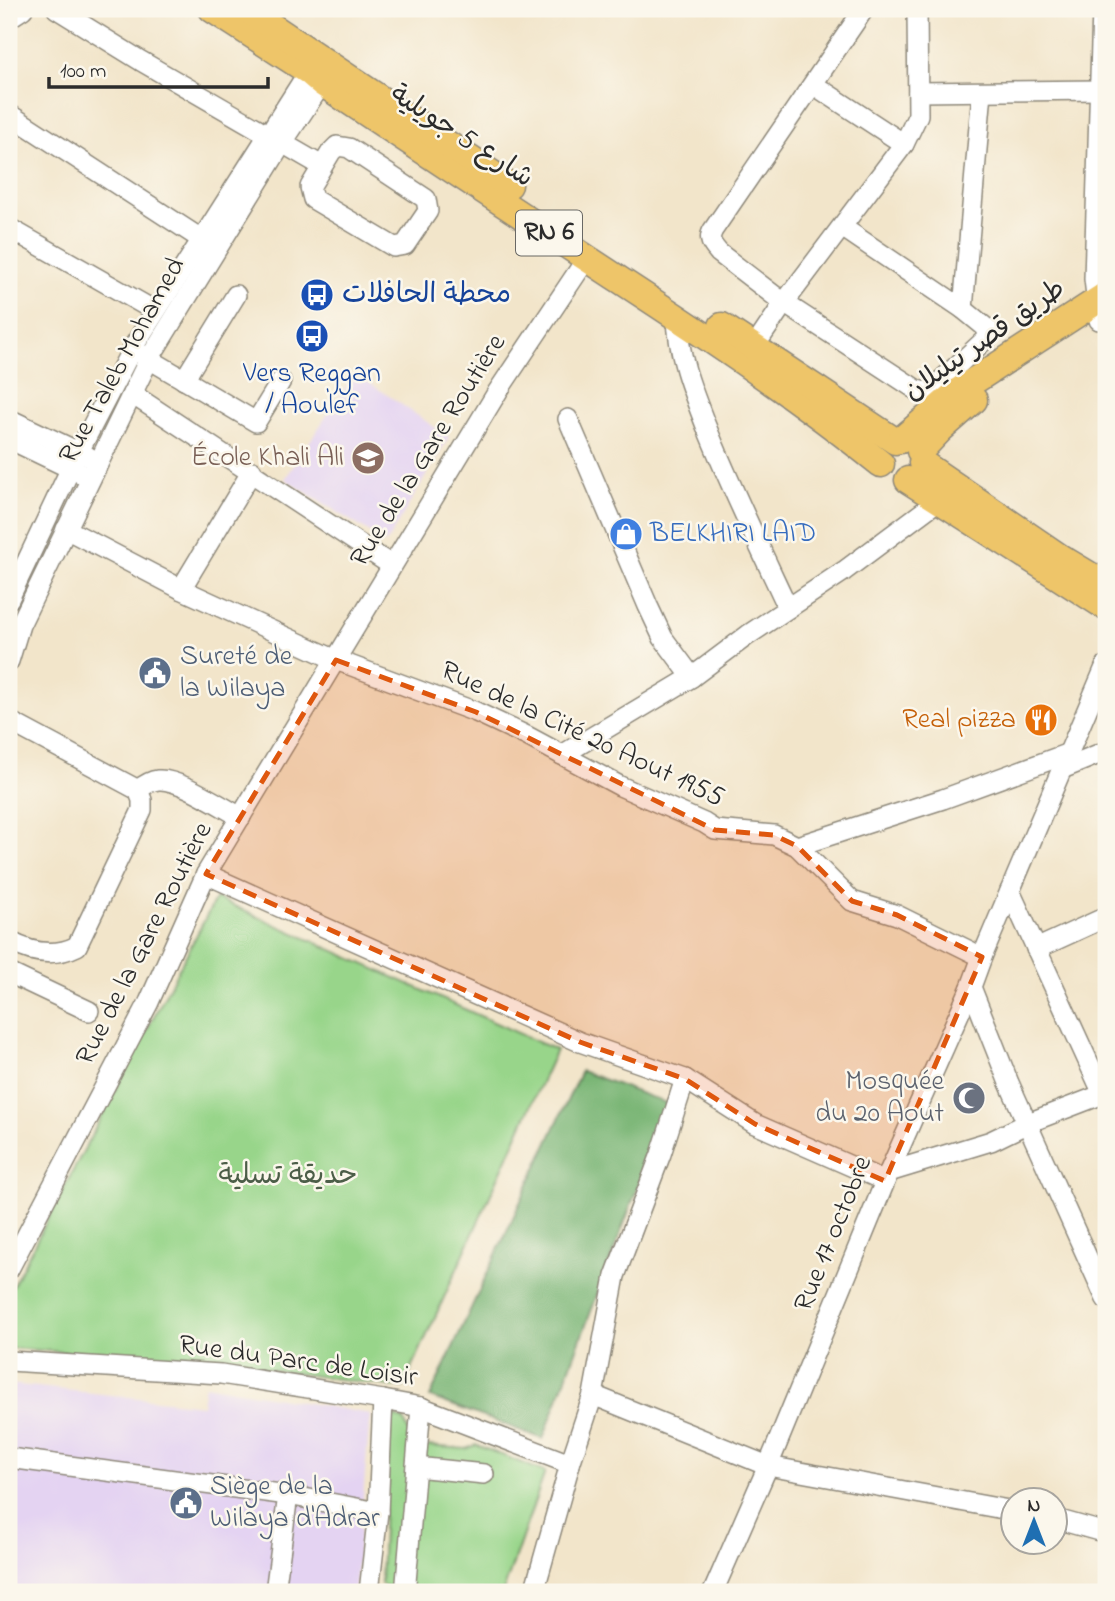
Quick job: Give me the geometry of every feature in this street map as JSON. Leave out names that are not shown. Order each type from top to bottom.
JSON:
[{"type":"main road","name":"شارع 5 جويلية","points":[[212,9],[321,69],[499,179],[755,346],[909,455],[1106,585]]},
{"type":"main road","name":"شارع 5 جويلية","points":[[246,9],[321,69],[587,258],[750,366],[881,464]]},
{"type":"main road","name":"طريق قصر تيليلان","points":[[881,464],[883,452],[909,455],[989,388],[1102,308]]},
{"type":"main road","name":"شارع 5 جويلية","points":[[909,455],[939,500],[1106,607]]},
{"type":"street","points":[[9,18],[23,9]]},
{"type":"street","points":[[57,9],[323,166]]},
{"type":"street","points":[[842,227],[963,309],[989,331],[990,335],[926,392],[917,390],[784,303],[719,253],[710,238],[864,9]]},
{"type":"street","points":[[755,346],[784,303],[904,144],[918,115],[917,9]]},
{"type":"street","points":[[1102,9],[1103,124],[1094,279],[1102,308]]},
{"type":"street","name":"Rue Taleb Mohamed","points":[[9,599],[75,461],[321,69]]},
{"type":"street","points":[[814,85],[904,144]]},
{"type":"street","points":[[918,92],[1101,90]]},
{"type":"street","points":[[963,309],[982,92]]},
{"type":"street","points":[[9,114],[201,239]]},
{"type":"street","name":"Rue Taleb Mohamed","points":[[9,661],[20,625],[132,394],[140,354],[155,311],[201,239],[276,138]]},
{"type":"street","points":[[346,146],[423,196],[428,202],[428,211],[408,242],[402,247],[394,247],[316,202],[310,195],[310,187],[323,166],[334,148],[346,146]]},
{"type":"street","points":[[9,228],[155,311]]},
{"type":"street","name":"Rue de la Gare Routière","points":[[9,1269],[149,1002],[206,874],[498,391],[587,258]]},
{"type":"street","points":[[184,380],[236,295]]},
{"type":"street","points":[[677,317],[677,334],[684,370],[722,466],[788,608]]},
{"type":"street","points":[[140,354],[256,422],[281,381]]},
{"type":"street","points":[[132,394],[391,565]]},
{"type":"street","points":[[9,419],[75,461]]},
{"type":"street","points":[[568,419],[663,638],[692,677]]},
{"type":"street","points":[[9,439],[95,470]]},
{"type":"street","points":[[181,589],[252,471]]},
{"type":"street","points":[[562,755],[692,677],[748,635],[844,571],[939,500]]},
{"type":"street","name":"Rue de la Cité 20 Aout 1955","points":[[66,529],[181,589],[336,660],[476,712],[620,786],[715,830],[774,835],[797,846],[852,901],[897,915],[982,957]]},
{"type":"street","points":[[1080,569],[1106,571]]},
{"type":"street","name":"Rue 17 octobre","points":[[713,1592],[1106,665]]},
{"type":"street","points":[[9,721],[138,790],[142,800],[142,810],[78,946],[63,953],[47,953],[9,941]]},
{"type":"street","points":[[797,846],[1065,761],[1106,751]]},
{"type":"street","points":[[138,790],[147,783],[159,780],[172,782],[241,817]]},
{"type":"street","points":[[206,874],[580,1042],[685,1079],[755,1124],[887,1177],[991,1141],[1028,1123],[1105,1093],[1010,891]]},
{"type":"street","points":[[1036,949],[1106,917]]},
{"type":"street","points":[[9,973],[89,1011]]},
{"type":"street","points":[[971,987],[1028,1123],[1101,1273],[1106,1299]]},
{"type":"street","points":[[534,1592],[570,1464],[593,1395],[615,1276],[662,1154],[685,1079]]},
{"type":"street","name":"Rue du Parc de Loisir","points":[[9,1361],[220,1374],[383,1400],[421,1407],[570,1464]]},
{"type":"street","points":[[593,1395],[768,1466],[1000,1509]]},
{"type":"street","points":[[369,1592],[378,1512],[383,1400]]},
{"type":"street","points":[[406,1583],[421,1407]]},
{"type":"street","points":[[9,1458],[288,1495],[378,1512]]},
{"type":"street","points":[[416,1467],[484,1474]]},
{"type":"street","points":[[275,1592],[288,1495]]},
{"type":"street","points":[[1070,1523],[1106,1533]]},
{"type":"highlighted area","points":[[336,660],[476,712],[715,830],[774,835],[797,846],[852,901],[897,915],[982,957],[885,1181],[755,1124],[685,1079],[580,1042],[206,874]]},
{"type":"shaded area","name":"École Khali Ali","points":[[355,373],[449,437],[386,543],[285,479]]},
{"type":"shaded area","name":"Siège de la Wilaya d'Adrar","points":[[9,1384],[202,1405],[205,1385],[370,1414],[355,1592],[9,1592]]},
{"type":"green space","name":"حديقة تسلية","points":[[216,898],[556,1050],[403,1388],[230,1364],[9,1348],[9,1293]]},
{"type":"green space","points":[[581,1071],[669,1104],[543,1439],[430,1397]]},
{"type":"green space","points":[[387,1414],[404,1420],[414,1445],[466,1449],[476,1445],[545,1472],[503,1592],[400,1592],[381,1584]]},
{"type":"place","name":"محطة الحافلات","points":[[317,295]]},
{"type":"place","name":"Vers Reggan / Aoulef","points":[[312,336]]},
{"type":"place","name":"École Khali Ali","points":[[368,458]]},
{"type":"place","name":"BELKHIRI LAID","points":[[626,534]]},
{"type":"place","name":"Sureté de la Wilaya","points":[[155,673]]},
{"type":"place","name":"Real pizza","points":[[1041,720]]},
{"type":"place","name":"Mosquée du 20 Aout","points":[[969,1098]]},
{"type":"place","name":"Siège de la Wilaya d'Adrar","points":[[186,1503]]}]
